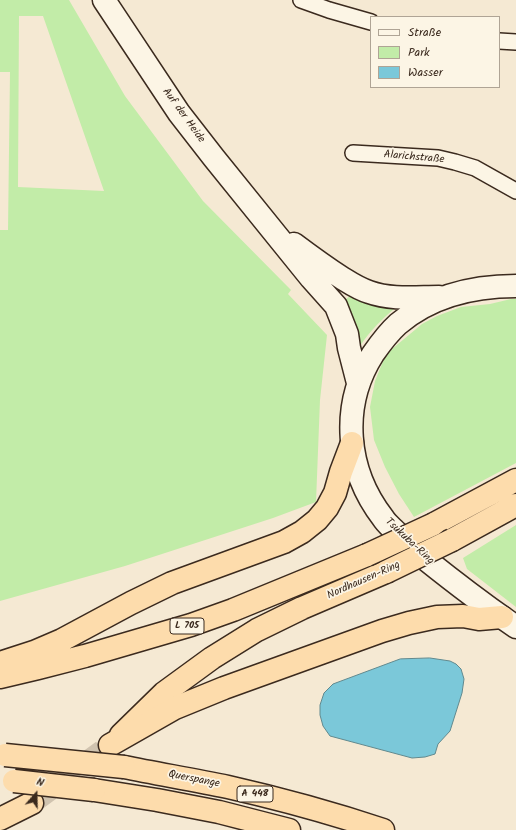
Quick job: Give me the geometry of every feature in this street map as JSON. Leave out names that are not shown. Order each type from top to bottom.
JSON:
[{"type":"highway","points":[[0,663],[34,652],[62,640],[172,583],[284,542],[302,532],[327,508],[335,493],[352,443]]},
{"type":"highway","name":"L 705","points":[[0,677],[85,656],[191,625],[247,604],[367,555],[434,524],[516,480]]},
{"type":"highway","name":"Nordhausen-Ring","points":[[509,622],[463,616],[438,617],[409,623],[382,631],[224,688],[176,708],[110,745],[164,693],[212,658],[257,630],[296,611],[386,572],[452,540],[516,505]]},
{"type":"highway","name":"Querspange","points":[[3,755],[124,767],[190,779],[278,799],[383,830]]},
{"type":"highway","name":"A 448","points":[[7,780],[94,790],[156,800],[218,812],[289,830]]},
{"type":"highway","points":[[0,818],[32,803]]},
{"type":"main road","name":"Auf der Heide","points":[[104,0],[179,113],[214,158],[336,306],[347,334],[358,383]]},
{"type":"main road","name":"Auf der Heide","points":[[271,227],[325,267],[353,285],[369,292],[385,296],[443,297]]},
{"type":"main road","name":"Tsukuba-Ring","points":[[509,622],[445,575],[412,547],[383,519],[366,493],[356,466],[352,443],[352,415],[358,383],[367,364],[381,342],[397,325],[417,311],[443,297],[467,290],[516,286]]},
{"type":"street","points":[[301,0],[370,22]]},
{"type":"street","points":[[500,41],[516,42]]},
{"type":"street","name":"Alarichstraße","points":[[353,153],[438,158],[475,168],[516,191]]},
{"type":"green space","points":[[0,0],[69,0],[125,96],[203,201],[291,290],[288,294],[327,335],[320,400],[316,502],[273,518],[125,566],[0,601],[0,230],[8,230],[10,72],[0,72]],"holes":[[[19,16],[43,16],[104,191],[18,187]]]},
{"type":"green space","points":[[350,296],[372,305],[395,308],[385,316],[360,346],[355,322],[345,300]]},
{"type":"green space","points":[[516,299],[516,463],[414,517],[399,494],[385,467],[374,440],[370,407],[375,381],[386,354],[422,324],[437,316],[461,307],[490,304]]},
{"type":"green space","points":[[516,525],[516,607],[467,569],[463,558]]},
{"type":"water","points":[[430,658],[450,661],[456,664],[461,669],[464,679],[462,693],[450,731],[438,744],[435,754],[425,757],[412,758],[330,736],[323,726],[320,715],[320,705],[324,693],[333,684],[400,659]]},
{"type":"tunnel","points":[[32,803],[110,745]]}]
